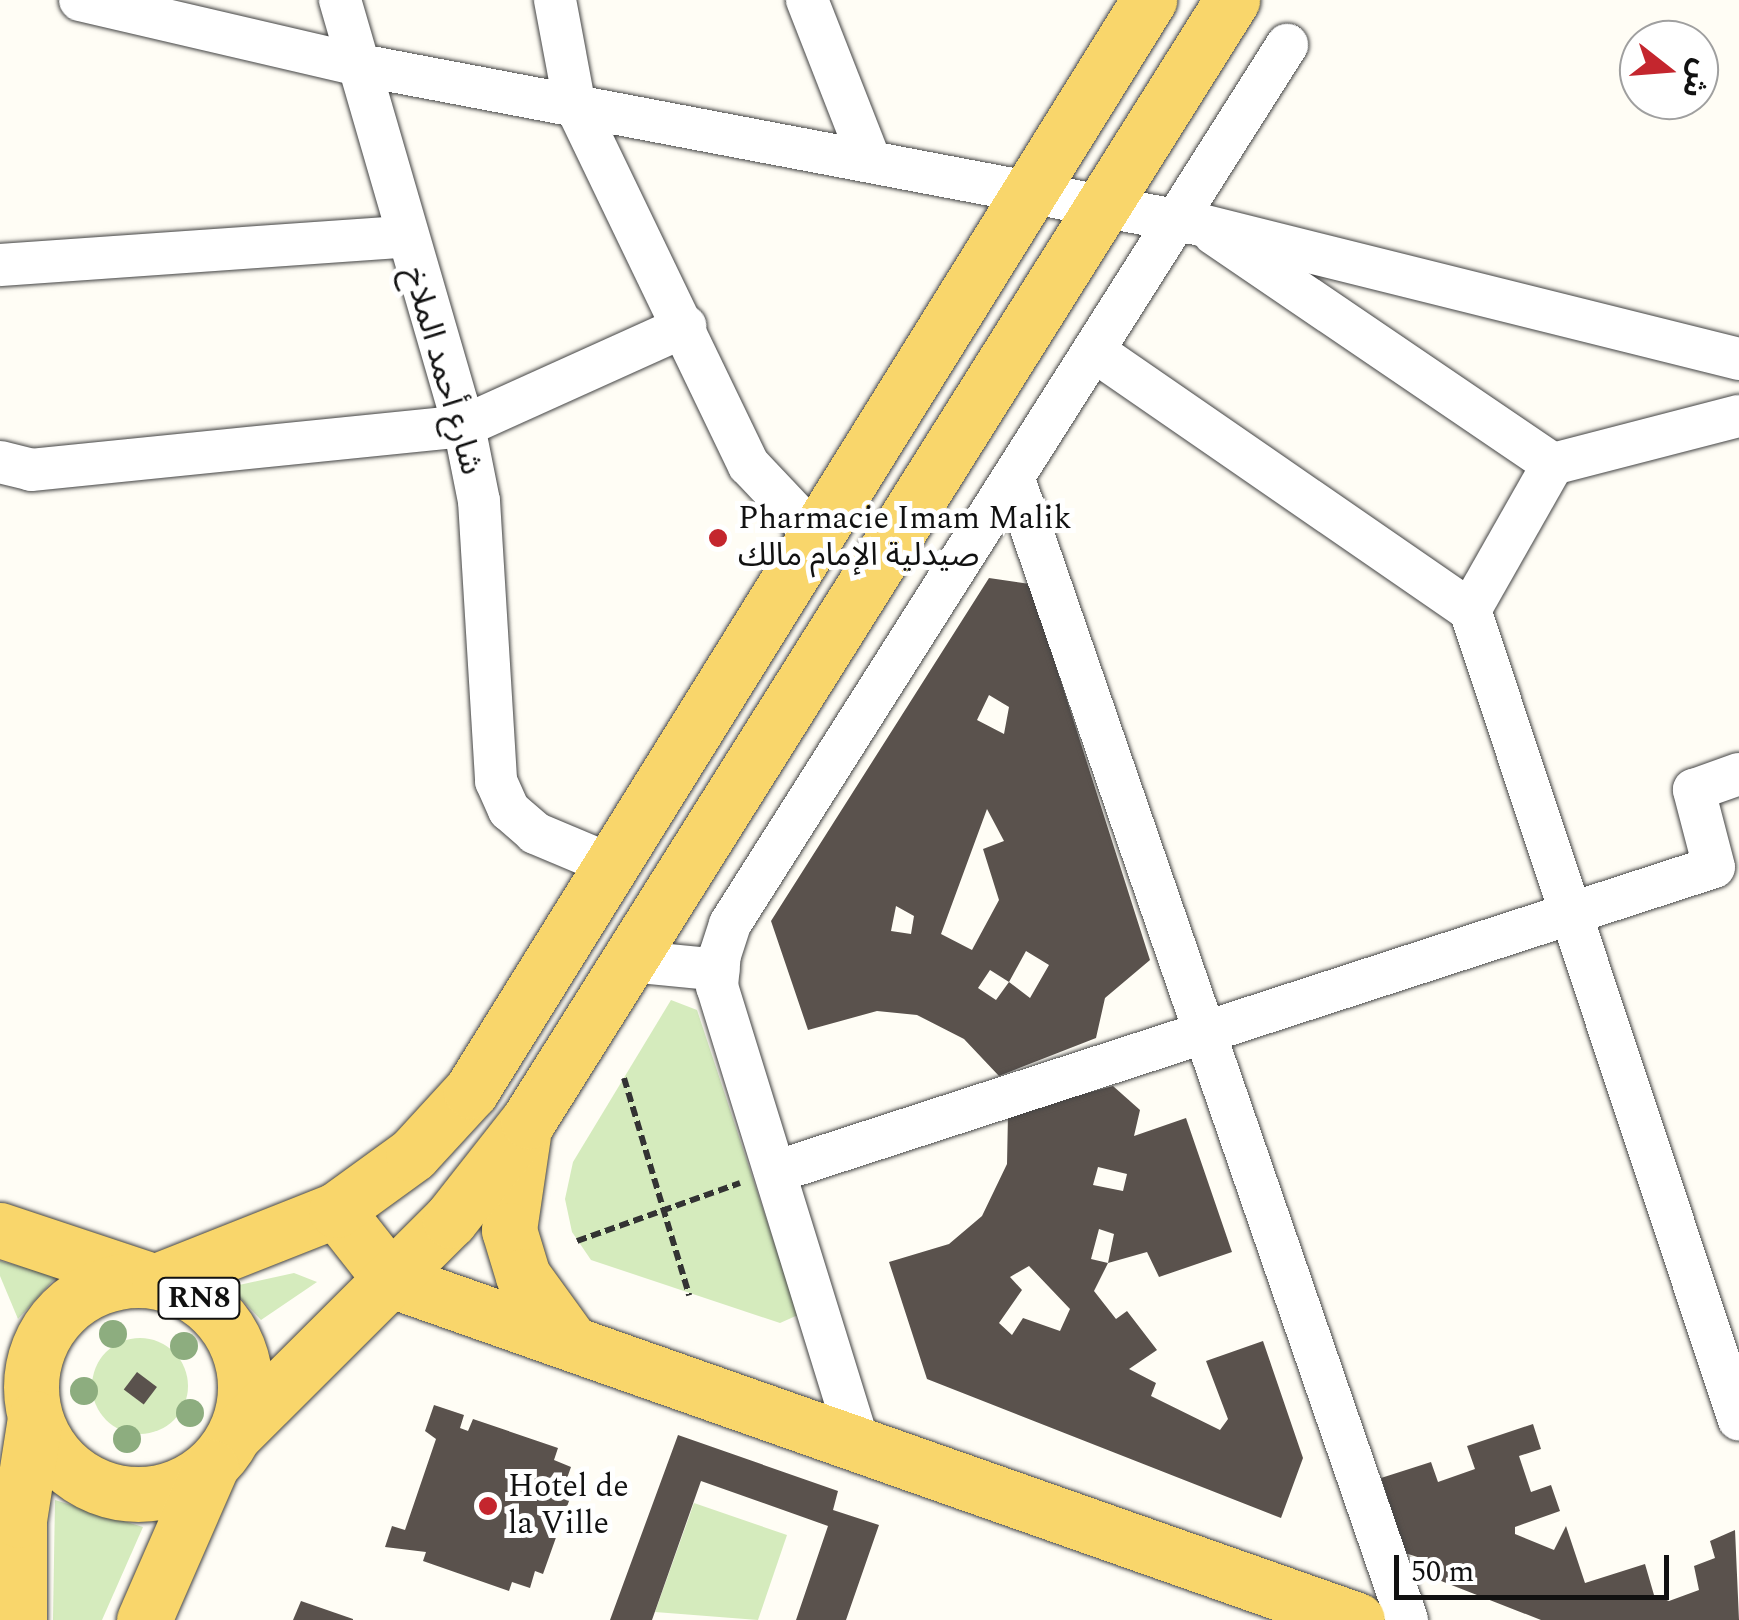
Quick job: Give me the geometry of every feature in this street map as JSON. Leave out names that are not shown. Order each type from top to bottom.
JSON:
[{"type":"main road","points":[[0,1339],[51,1451],[110,1492],[163,1491],[224,1450],[390,1280],[528,1120],[1232,0]]},
{"type":"main road","points":[[152,1279],[336,1210],[413,1154],[471,1091],[1033,191],[1135,8]]},
{"type":"main road","points":[[528,1120],[508,1195],[509,1230],[523,1276],[571,1342]]},
{"type":"main road","points":[[336,1210],[390,1280],[1357,1620]]},
{"type":"main road","name":"RN8","points":[[0,1230],[152,1279],[202,1301],[234,1337],[246,1401],[144,1620]]},
{"type":"main road","name":"RN8","points":[[19,1620],[18,1520],[33,1408],[33,1361],[74,1299],[152,1279]]},
{"type":"street","points":[[80,0],[355,64],[868,156],[1188,222],[1739,359]]},
{"type":"street","name":"شارع أحمد الملاخ","points":[[340,0],[402,237],[464,426],[478,501],[496,781],[509,810],[535,833],[611,865]]},
{"type":"street","points":[[555,0],[574,102],[749,466],[819,539]]},
{"type":"street","points":[[807,0],[868,156]]},
{"type":"street","points":[[860,1448],[774,1172],[718,970],[730,924],[1094,350],[1188,222],[1287,45]]},
{"type":"street","points":[[1188,222],[1553,464]]},
{"type":"street","points":[[0,265],[402,237]]},
{"type":"street","points":[[0,462],[31,470],[464,426],[685,326]]},
{"type":"street","points":[[1094,350],[1470,610],[1569,914],[1727,1343],[1739,1420]]},
{"type":"street","points":[[1470,610],[1553,464],[1739,416]]},
{"type":"street","points":[[963,432],[1016,476],[1209,1030],[1407,1620]]},
{"type":"street","points":[[774,1172],[1714,867],[1694,790],[1739,774]]},
{"type":"street","points":[[628,961],[718,970]]},
{"type":"path","points":[[624,1078],[689,1295]]},
{"type":"path","points":[[577,1241],[774,1172]]},
{"type":"green space","points":[[671,1000],[697,1010],[798,1315],[780,1323],[591,1260],[572,1232],[565,1199],[573,1162]]},
{"type":"green space","points":[[0,1261],[57,1276],[18,1319],[0,1276]]},
{"type":"green space","points":[[294,1273],[317,1282],[261,1320],[230,1287]]},
{"type":"green space","points":[[140,1338],[158,1342],[174,1352],[184,1368],[188,1386],[184,1404],[174,1420],[158,1430],[140,1434],[122,1430],[106,1420],[96,1404],[92,1386],[96,1368],[106,1352],[122,1342]]},
{"type":"green space","points":[[55,1500],[143,1527],[102,1620],[53,1620]]},
{"type":"green space","points":[[694,1503],[787,1535],[758,1620],[655,1612]]},
{"type":"building","points":[[989,578],[1030,584],[1150,960],[1105,998],[1096,1038],[999,1076],[964,1039],[917,1015],[877,1011],[808,1030],[771,921]],"holes":[[[989,695],[1009,707],[1004,734],[977,720]],[[987,809],[1004,841],[983,849],[999,900],[972,950],[941,934]],[[896,906],[914,916],[911,934],[891,931]],[[1026,951],[1049,965],[1030,998],[1009,982]],[[990,970],[1009,982],[996,1000],[978,988]]]},
{"type":"building","points":[[1113,1086],[1140,1110],[1134,1136],[1186,1118],[1232,1252],[1159,1277],[1147,1252],[1108,1263],[1094,1291],[1116,1319],[1127,1311],[1157,1350],[1129,1369],[1156,1383],[1151,1396],[1220,1430],[1228,1419],[1206,1361],[1263,1341],[1303,1458],[1281,1518],[927,1379],[889,1262],[949,1244],[982,1216],[1007,1164],[1008,1114]],"holes":[[[1098,1167],[1127,1174],[1123,1191],[1093,1185]],[[1099,1229],[1114,1234],[1108,1263],[1091,1259]],[[1029,1266],[1070,1309],[1060,1331],[1023,1318],[1012,1335],[999,1323],[1022,1290],[1010,1277]]]},
{"type":"building","points":[[137,1372],[157,1387],[144,1405],[124,1390]]},
{"type":"building","name":"Hotel de la Ville","points":[[434,1405],[464,1415],[460,1428],[468,1431],[473,1419],[558,1448],[554,1460],[571,1467],[565,1484],[574,1487],[543,1574],[535,1571],[530,1588],[512,1582],[509,1591],[423,1561],[426,1552],[385,1547],[392,1526],[405,1530],[436,1439],[425,1431]]},
{"type":"building","points":[[1533,1424],[1541,1449],[1519,1456],[1531,1492],[1551,1485],[1560,1511],[1515,1527],[1515,1534],[1554,1550],[1566,1526],[1585,1583],[1645,1564],[1654,1595],[1669,1601],[1699,1590],[1694,1566],[1715,1558],[1710,1541],[1735,1530],[1739,1620],[1541,1620],[1431,1577],[1436,1563],[1405,1553],[1381,1478],[1431,1462],[1438,1482],[1475,1469],[1467,1446]]},
{"type":"building","points":[[678,1435],[838,1491],[833,1510],[879,1525],[846,1620],[796,1620],[828,1526],[701,1481],[652,1620],[610,1620]]},
{"type":"building","points":[[301,1601],[353,1619],[353,1620],[293,1620]]},
{"type":"place","name":"Pharmacie Imam Malik صيدلية الإمام مالك","points":[[718,538]]},
{"type":"place","name":"Hotel de la Ville","points":[[488,1506]]}]
